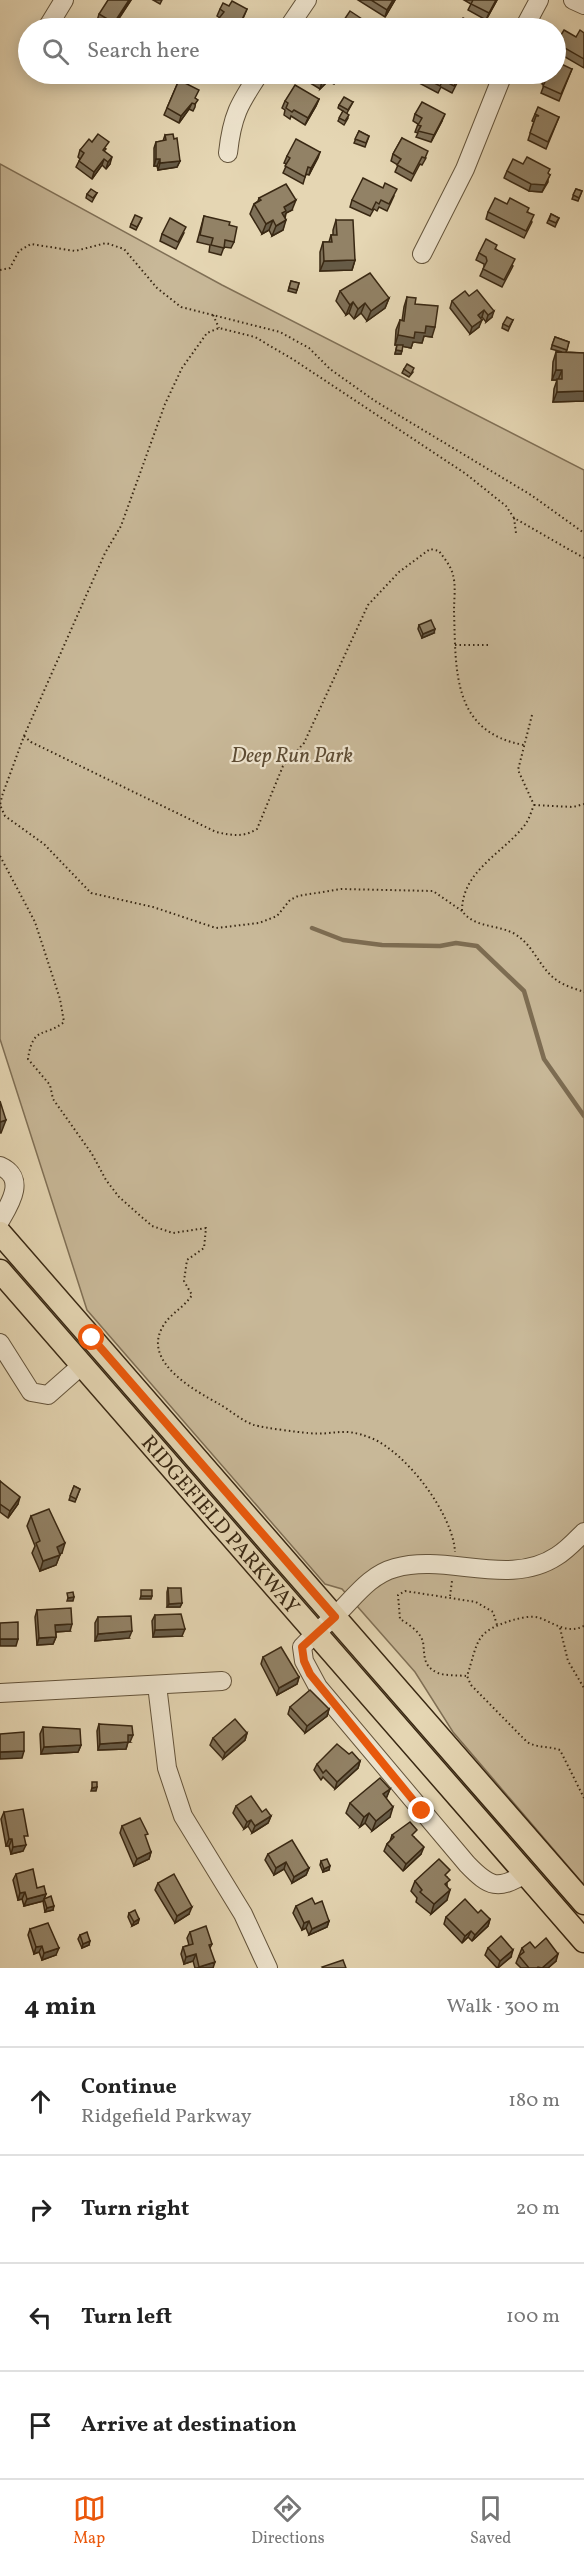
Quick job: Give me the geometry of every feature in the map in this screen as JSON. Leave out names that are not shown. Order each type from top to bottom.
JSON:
[{"type":"main road","name":"RIDGEFIELD PARKWAY","points":[[0,1233],[584,1903]]},
{"type":"main road","name":"RIDGEFIELD PARKWAY","points":[[0,1271],[584,1941]]},
{"type":"street","points":[[53,18],[64,0]]},
{"type":"street","points":[[295,18],[307,0]]},
{"type":"street","points":[[529,18],[539,0]]},
{"type":"street","points":[[573,0],[584,5]]},
{"type":"street","points":[[228,153],[231,122],[243,96],[252,84]]},
{"type":"street","points":[[422,254],[465,169],[499,84]]},
{"type":"street","points":[[0,1166],[10,1172],[15,1186],[15,1195],[0,1221]]},
{"type":"street","points":[[0,1343],[31,1392],[48,1395],[82,1365]]},
{"type":"street","points":[[525,1874],[505,1885],[479,1877],[318,1687],[304,1661],[302,1647],[380,1574],[407,1565],[490,1569],[532,1567],[557,1556],[584,1532]]},
{"type":"street","points":[[0,1693],[222,1681]]},
{"type":"street","points":[[157,1685],[167,1768],[183,1816],[243,1914],[268,1968]]},
{"type":"path","points":[[0,270],[10,268],[19,251],[31,244],[75,251],[106,243],[124,249],[157,288],[181,307],[280,332],[309,348],[330,369],[375,401],[426,434],[531,495],[584,533]]},
{"type":"path","points":[[213,315],[219,328]]},
{"type":"path","points":[[516,533],[514,518],[506,506],[466,474],[294,360],[255,337],[219,328],[207,333],[182,368],[165,404],[121,526],[105,553],[24,736],[0,806],[5,816],[44,844],[91,893],[153,907],[216,928],[259,923],[281,913],[298,896],[341,889],[433,891],[479,924],[499,927],[515,934],[531,948],[558,981],[584,992]]},
{"type":"path","points":[[514,518],[584,558]]},
{"type":"path","points":[[24,736],[31,742],[216,832],[237,836],[257,829],[283,766],[304,743],[368,605],[399,572],[430,549],[439,551],[453,575],[455,645],[463,700],[472,718],[485,731],[511,743],[525,745]]},
{"type":"path","points":[[455,645],[489,645]]},
{"type":"path","points":[[462,911],[462,901],[474,875],[487,859],[525,825],[534,805],[518,770],[532,715]]},
{"type":"path","points":[[534,805],[573,807],[584,804]]},
{"type":"path","points":[[0,856],[35,922],[60,999],[64,1022],[55,1029],[43,1030],[35,1036],[30,1043],[28,1059],[50,1085],[53,1099],[119,1197],[152,1226],[172,1233],[206,1228],[204,1248],[187,1260],[184,1281],[192,1294],[187,1303],[161,1329],[159,1348],[168,1368],[188,1388],[255,1425],[310,1434],[342,1430],[373,1439],[398,1457],[424,1486],[444,1515],[454,1536],[454,1566],[450,1596]]},
{"type":"path","points":[[467,1677],[439,1673],[429,1667],[423,1658],[423,1641],[416,1631],[400,1619],[398,1595],[405,1591],[450,1596],[486,1606],[493,1612],[497,1625]]},
{"type":"path","points":[[584,1626],[579,1629],[560,1628],[538,1617],[523,1617],[490,1627],[480,1637],[467,1677],[471,1685],[527,1742],[534,1747],[548,1745],[560,1750],[584,1798]]},
{"type":"path","points":[[560,1628],[568,1661],[584,1688]]},
{"type":"green space","name":"Deep Run Park","points":[[0,164],[222,285],[584,470],[584,1885],[453,1732],[415,1672],[342,1589],[325,1584],[87,1310],[0,1039]]},
{"type":"building","points":[[108,0],[129,0],[117,18],[106,18],[99,14]]},
{"type":"building","points":[[371,0],[393,0],[387,10]]},
{"type":"building","points":[[473,0],[496,0],[489,13],[471,4]]},
{"type":"building","points":[[232,1],[247,9],[243,18],[219,18],[224,12],[220,9],[223,3],[229,6]]},
{"type":"building","points":[[350,11],[360,18],[345,18]]},
{"type":"building","points":[[580,30],[584,33],[584,59],[566,49],[566,31],[576,37]]},
{"type":"building","points":[[566,66],[572,69],[566,83]]},
{"type":"building","points":[[177,84],[187,84],[199,90],[195,98],[198,100],[195,104],[192,103],[181,116],[167,108]]},
{"type":"building","points":[[544,84],[565,84],[561,94],[543,86]]},
{"type":"building","points":[[295,85],[319,99],[308,118],[286,108],[288,103],[285,101]]},
{"type":"building","points":[[344,97],[353,102],[348,110],[339,105]]},
{"type":"building","points":[[422,102],[445,114],[434,135],[418,131],[422,118],[415,114]]},
{"type":"building","points":[[538,107],[559,117],[548,142],[530,133],[536,116],[539,116],[535,114]]},
{"type":"building","points":[[343,111],[349,115],[345,121],[339,118]]},
{"type":"building","points":[[359,131],[369,136],[366,143],[355,139]]},
{"type":"building","points":[[98,134],[109,142],[103,150],[112,157],[108,162],[104,159],[94,172],[79,161],[84,153],[80,150],[89,139],[92,142]]},
{"type":"building","points":[[173,134],[174,139],[177,138],[180,161],[160,163],[160,159],[156,159],[156,142],[166,140],[165,135]]},
{"type":"building","points":[[402,138],[428,151],[413,174],[397,165],[401,159],[393,154]]},
{"type":"building","points":[[296,139],[320,152],[311,168],[308,167],[305,177],[285,166],[290,158],[287,156]]},
{"type":"building","points":[[527,157],[550,169],[545,185],[531,184],[507,171],[513,159],[523,164]]},
{"type":"building","points":[[363,178],[383,188],[385,183],[397,189],[389,204],[381,200],[379,204],[376,202],[372,210],[352,200]]},
{"type":"building","points":[[286,184],[296,200],[284,207],[286,211],[282,213],[286,220],[276,226],[273,220],[266,224],[254,204],[261,200],[259,198]]},
{"type":"building","points":[[91,189],[97,193],[93,198],[87,194]]},
{"type":"building","points":[[576,189],[582,191],[579,198],[573,195]]},
{"type":"building","points":[[495,198],[507,204],[510,198],[529,208],[527,212],[534,215],[526,231],[488,212]]},
{"type":"building","points":[[551,214],[559,218],[556,223],[549,220]]},
{"type":"building","points":[[135,215],[142,218],[137,227],[131,224]]},
{"type":"building","points":[[204,216],[230,222],[229,225],[237,227],[234,242],[225,240],[224,248],[211,245],[213,238],[200,235]]},
{"type":"building","points":[[170,218],[186,227],[178,242],[162,234]]},
{"type":"building","points":[[336,220],[353,220],[355,260],[324,261],[323,242],[332,242],[331,235],[337,235]]},
{"type":"building","points":[[486,239],[497,245],[495,249],[515,259],[504,280],[483,269],[487,261],[486,257],[479,253]]},
{"type":"building","points":[[370,273],[389,298],[371,311],[365,303],[358,309],[353,302],[350,305],[340,291]]},
{"type":"building","points":[[291,281],[299,283],[297,290],[289,288]]},
{"type":"building","points":[[477,290],[494,311],[488,315],[484,310],[478,315],[482,320],[472,327],[452,301],[465,291],[469,296]]},
{"type":"building","points":[[407,297],[416,298],[415,304],[438,306],[435,327],[426,326],[425,333],[415,332],[414,338],[398,335],[400,320],[404,321]]},
{"type":"building","points":[[507,317],[513,320],[509,327],[503,324]]},
{"type":"building","points":[[555,337],[569,342],[567,350],[552,345]]},
{"type":"building","points":[[397,345],[403,345],[402,351],[396,350]]},
{"type":"building","points":[[556,352],[584,353],[584,391],[557,392],[557,379],[562,379],[562,370],[556,370]]},
{"type":"building","points":[[407,364],[414,368],[411,374],[404,369]]},
{"type":"building","points":[[431,620],[435,629],[423,634],[419,625]]},
{"type":"building","points":[[0,1101],[6,1120],[0,1122]]},
{"type":"building","points":[[0,1481],[20,1497],[10,1511],[0,1504]]},
{"type":"building","points":[[74,1486],[80,1489],[76,1499],[70,1496]]},
{"type":"building","points":[[49,1509],[65,1543],[57,1547],[60,1555],[43,1561],[36,1543],[40,1541],[31,1516]]},
{"type":"building","points":[[168,1588],[181,1588],[182,1603],[169,1604]]},
{"type":"building","points":[[141,1590],[152,1590],[152,1596],[141,1596]]},
{"type":"building","points":[[73,1592],[74,1597],[68,1598],[67,1593]]},
{"type":"building","points":[[71,1608],[72,1624],[55,1625],[56,1637],[39,1638],[37,1610]]},
{"type":"building","points":[[181,1614],[185,1629],[155,1630],[155,1615]]},
{"type":"building","points":[[131,1616],[132,1631],[98,1634],[98,1617]]},
{"type":"building","points":[[18,1622],[18,1639],[0,1639],[0,1623]]},
{"type":"building","points":[[281,1647],[299,1677],[279,1688],[263,1657]]},
{"type":"building","points":[[310,1690],[329,1709],[307,1726],[290,1707]]},
{"type":"building","points":[[235,1719],[247,1733],[225,1753],[213,1738]]},
{"type":"building","points":[[99,1724],[132,1726],[133,1735],[128,1735],[128,1742],[100,1744]]},
{"type":"building","points":[[43,1727],[80,1729],[81,1745],[44,1747]]},
{"type":"building","points":[[24,1732],[24,1751],[0,1752],[0,1734]]},
{"type":"building","points":[[337,1744],[349,1754],[352,1752],[360,1761],[337,1782],[326,1770],[323,1773],[317,1764]]},
{"type":"building","points":[[380,1778],[390,1789],[383,1794],[393,1807],[376,1821],[369,1813],[364,1817],[350,1803]]},
{"type":"building","points":[[92,1782],[97,1782],[97,1787],[92,1788]]},
{"type":"building","points":[[251,1796],[262,1812],[266,1809],[271,1816],[255,1826],[251,1820],[247,1822],[236,1806]]},
{"type":"building","points":[[23,1809],[28,1836],[24,1836],[26,1845],[13,1847],[12,1839],[9,1839],[4,1812]]},
{"type":"building","points":[[140,1818],[148,1834],[145,1835],[151,1852],[137,1859],[122,1826]]},
{"type":"building","points":[[410,1822],[417,1830],[412,1835],[424,1847],[406,1864],[387,1844],[394,1837],[392,1835]]},
{"type":"building","points":[[292,1840],[309,1868],[294,1877],[286,1862],[276,1868],[268,1854]]},
{"type":"building","points":[[327,1859],[330,1866],[324,1869],[321,1861]]},
{"type":"building","points":[[439,1859],[450,1870],[445,1875],[450,1880],[445,1884],[450,1890],[434,1904],[420,1892],[422,1890],[415,1881]]},
{"type":"building","points":[[33,1869],[37,1888],[44,1886],[46,1894],[27,1899],[25,1892],[20,1893],[16,1874]]},
{"type":"building","points":[[174,1874],[192,1907],[177,1916],[158,1883]]},
{"type":"building","points":[[51,1896],[54,1906],[47,1908],[44,1899]]},
{"type":"building","points":[[312,1898],[315,1904],[322,1901],[329,1921],[312,1929],[309,1921],[304,1923],[296,1906]]},
{"type":"building","points":[[465,1899],[478,1913],[481,1910],[490,1919],[475,1935],[471,1931],[465,1936],[446,1917]]},
{"type":"building","points":[[135,1910],[139,1919],[134,1922],[129,1913]]},
{"type":"building","points":[[48,1923],[59,1948],[44,1953],[42,1946],[36,1947],[30,1929]]},
{"type":"building","points":[[206,1926],[215,1962],[199,1967],[196,1954],[186,1957],[183,1947],[193,1944],[190,1932]]},
{"type":"building","points":[[87,1932],[90,1941],[83,1944],[80,1935]]},
{"type":"building","points":[[501,1936],[513,1950],[500,1961],[488,1948]]},
{"type":"building","points":[[546,1938],[558,1954],[542,1968],[529,1968],[519,1956],[524,1952],[522,1948],[530,1942],[535,1948]]},
{"type":"building","points":[[343,1960],[346,1968],[322,1967]]},
{"type":"waterway","points":[[312,928],[343,940],[382,945],[440,946],[456,943],[477,946],[524,991],[544,1059],[584,1116]]},
{"type":"route","points":[[92,1338],[335,1617],[302,1647],[304,1661],[318,1687],[422,1811]]}]
